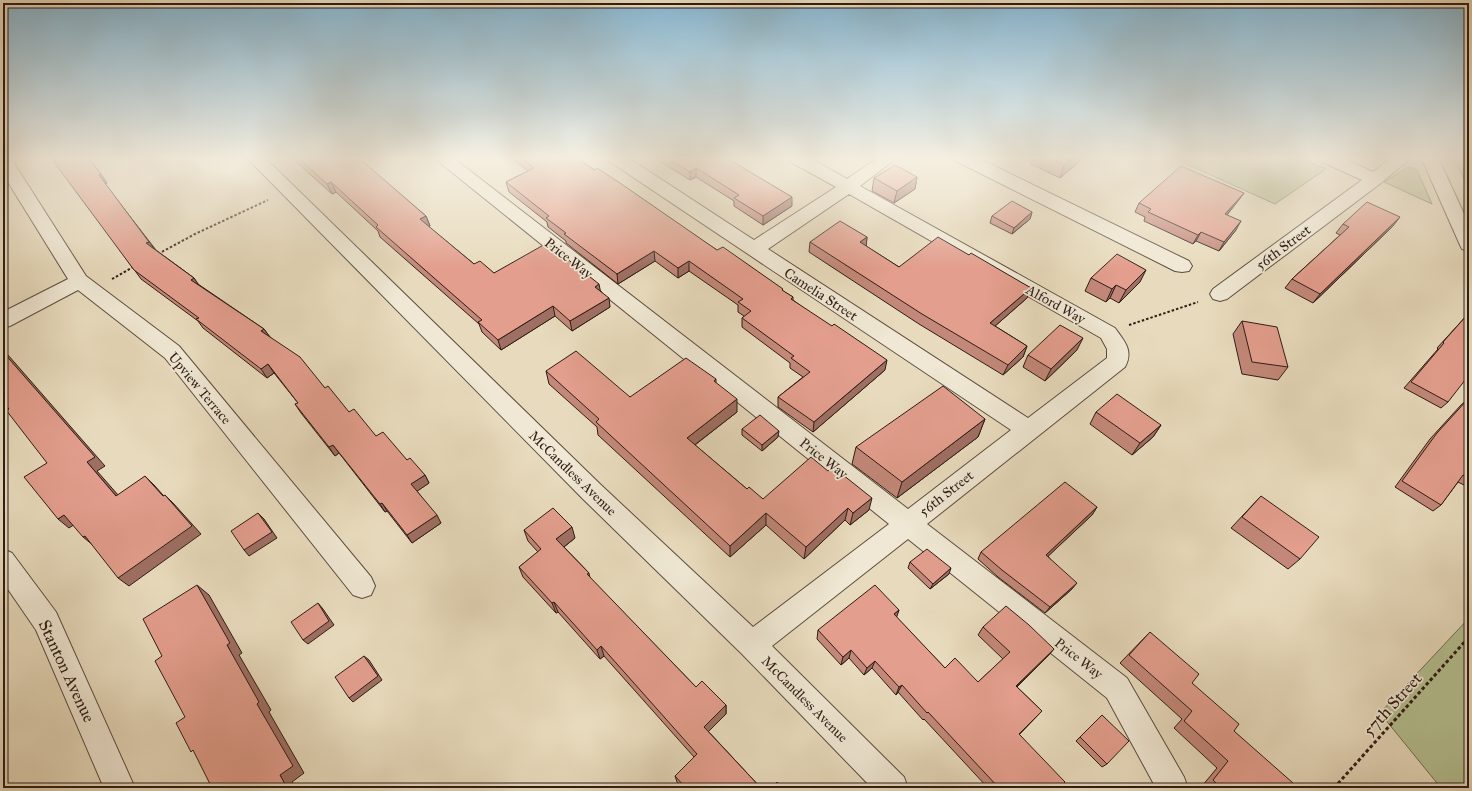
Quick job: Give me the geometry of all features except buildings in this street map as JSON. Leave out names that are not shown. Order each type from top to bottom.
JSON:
[{"type":"street","name":"Upview Terrace","points":[[24,194],[79,281],[172,352],[362,586]]},
{"type":"street","name":"McCandless Avenue","points":[[291,194],[581,481],[752,645],[893,788]]},
{"type":"street","name":"Price Way","points":[[488,194],[1117,688],[1173,788]]},
{"type":"street","name":"Camelia Street","points":[[671,194],[1027,429]]},
{"type":"street","points":[[754,249],[839,194]]},
{"type":"street","name":"Alford Way","points":[[859,194],[1108,333]]},
{"type":"street","points":[[1037,194],[1182,266]]},
{"type":"street","name":"56th Street","points":[[1220,294],[1356,194]]},
{"type":"street","points":[[1446,194],[1469,245]]},
{"type":"street","points":[[3,321],[79,281]]},
{"type":"street","name":"56th Street","points":[[752,645],[1027,429],[1117,361],[1118,348],[1108,333]]},
{"type":"street","name":"Stanton Avenue","points":[[3,561],[46,621],[120,788]]},
{"type":"path","points":[[153,257],[195,234],[270,199]]},
{"type":"path","points":[[79,281],[111,279],[139,264]]},
{"type":"path","points":[[1108,333],[1220,294]]},
{"type":"path","name":"57th Street","points":[[1334,788],[1469,637]]},
{"type":"green space","points":[[1253,194],[1290,194],[1275,204]]},
{"type":"green space","points":[[1410,194],[1428,194],[1432,204]]},
{"type":"green space","points":[[1469,618],[1469,788],[1441,788],[1380,713]]}]
